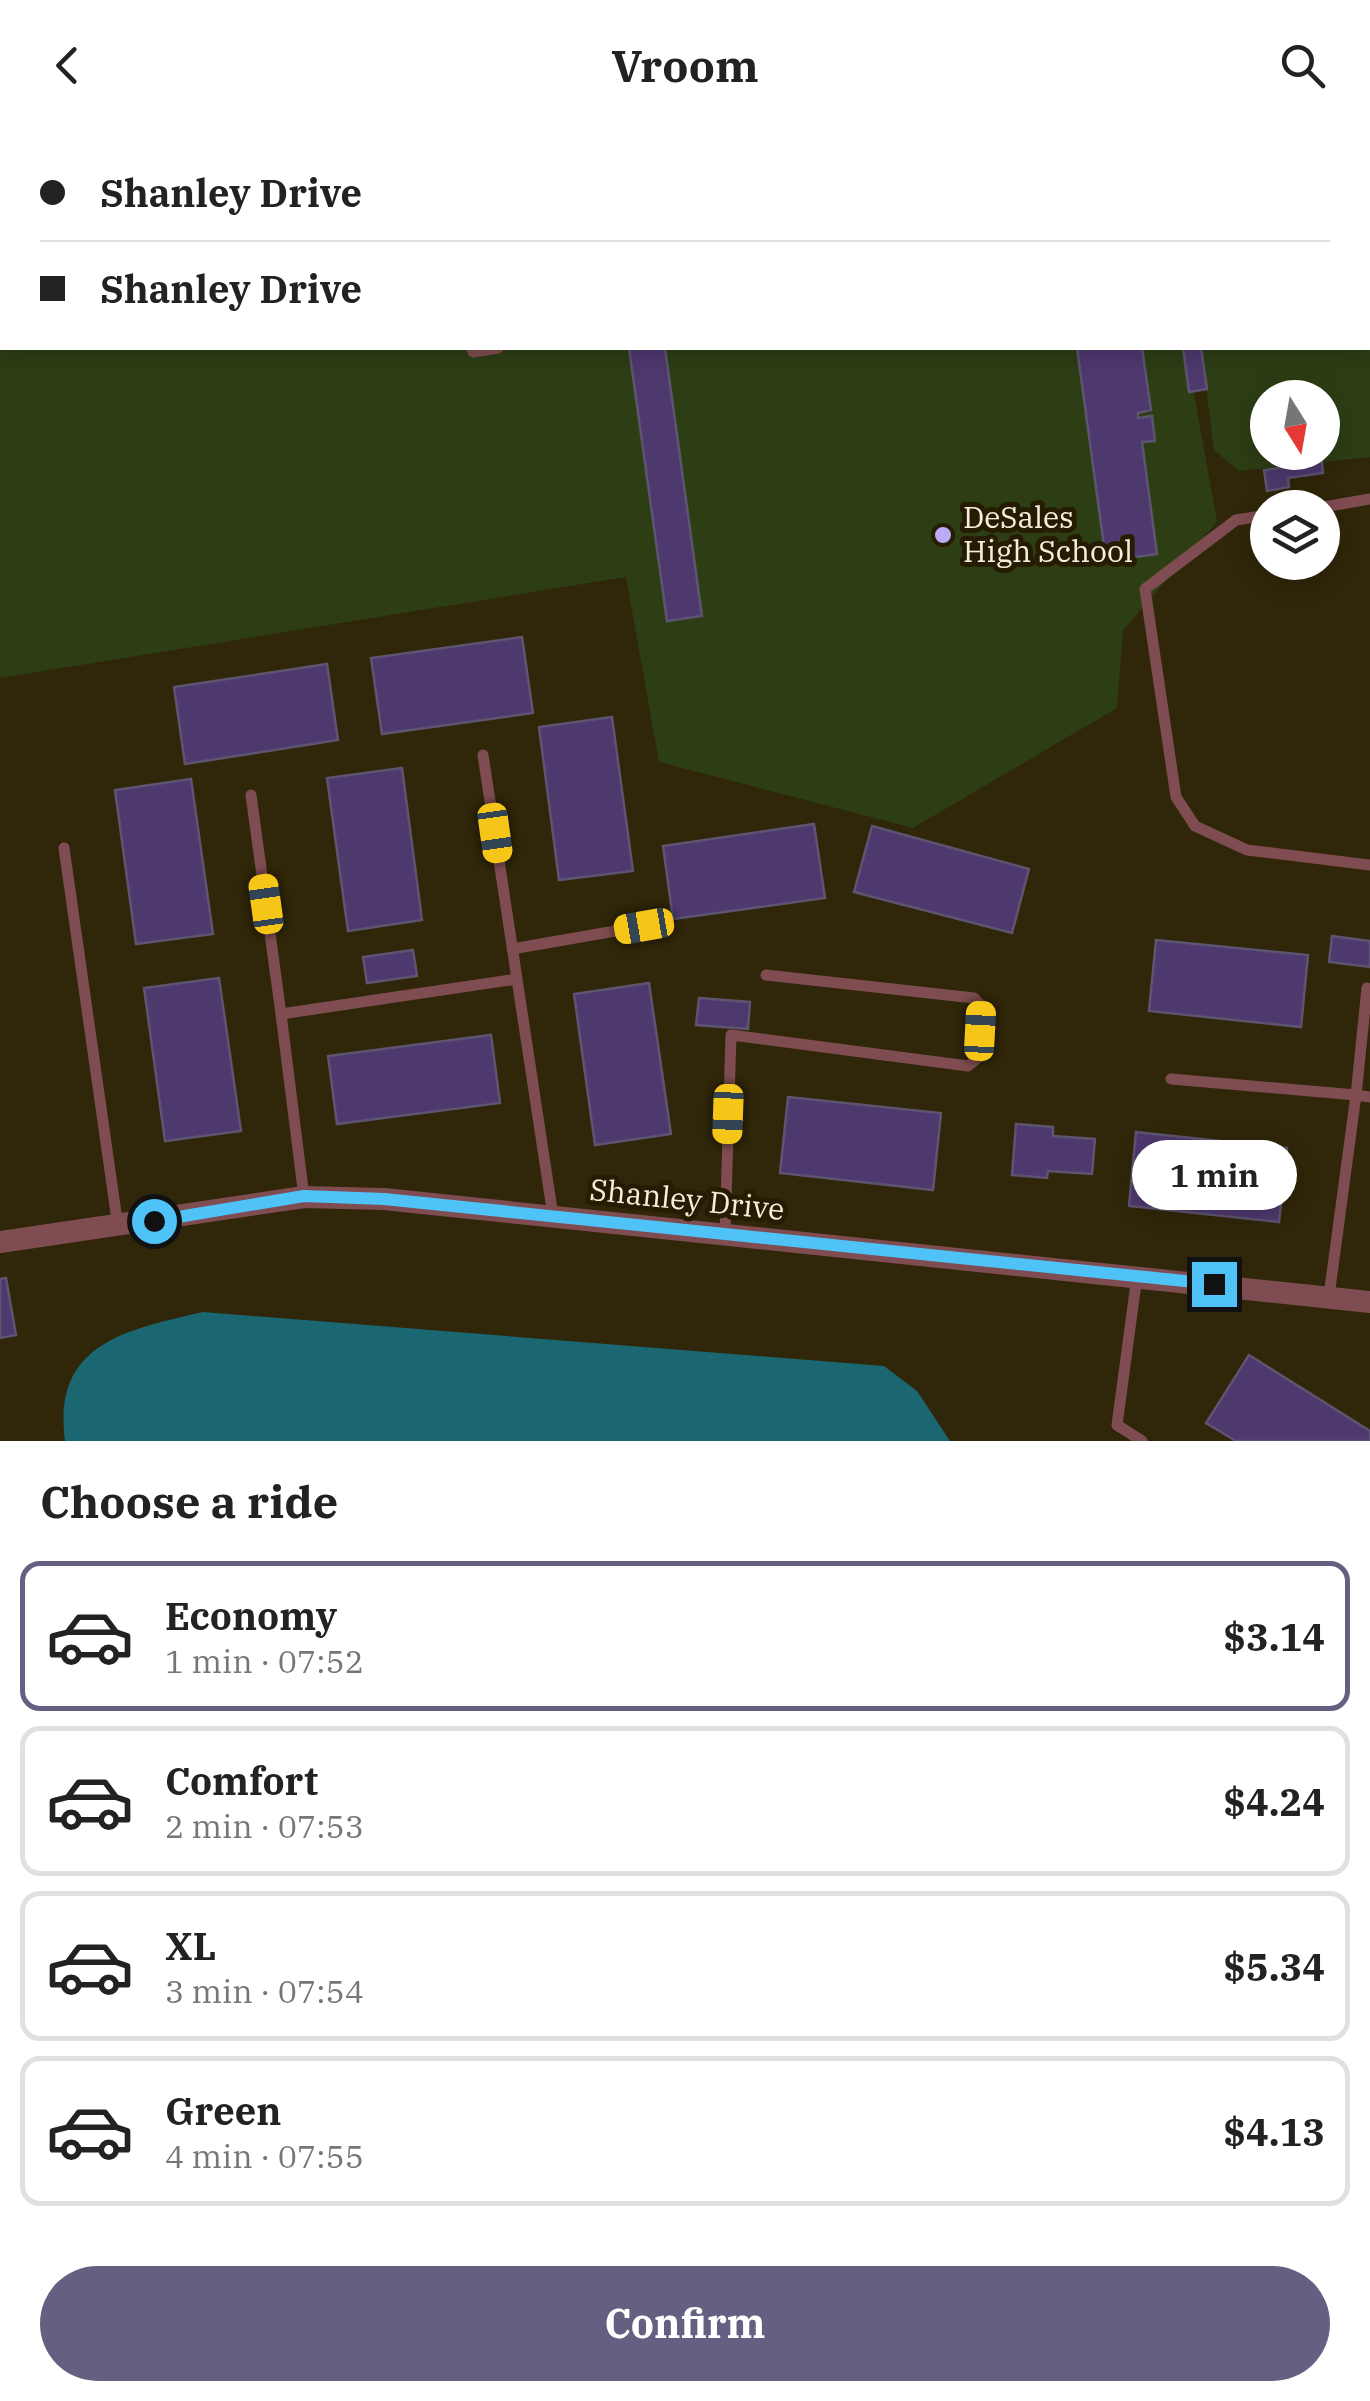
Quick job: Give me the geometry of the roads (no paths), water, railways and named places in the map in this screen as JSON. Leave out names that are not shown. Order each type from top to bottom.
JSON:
[{"type":"street","name":"Shanley Drive","points":[[0,1242],[304,1196],[384,1199],[1370,1302]]},
{"type":"lane","points":[[1340,505],[1370,500]]},
{"type":"lane","points":[[1250,518],[1236,520],[1145,589],[1176,797],[1195,826],[1246,850],[1370,865]]},
{"type":"lane","points":[[483,756],[552,1216]]},
{"type":"lane","points":[[251,795],[304,1196]]},
{"type":"lane","points":[[64,848],[118,1227]]},
{"type":"lane","points":[[512,949],[644,926]]},
{"type":"lane","points":[[724,1234],[730,1035],[968,1066],[979,1057],[982,1006],[974,998],[766,975]]},
{"type":"lane","points":[[281,1014],[517,980]]},
{"type":"lane","points":[[1328,1296],[1363,1096],[1367,988]]},
{"type":"lane","points":[[1170,1079],[1363,1096]]},
{"type":"lane","points":[[1137,1276],[1117,1425],[1142,1441]]},
{"type":"water","points":[[203,1312],[884,1366],[917,1391],[950,1441],[65,1441],[64,1408],[70,1382],[100,1346],[147,1326]]},
{"type":"place","name":"DeSales High School","points":[[943,535]]}]
